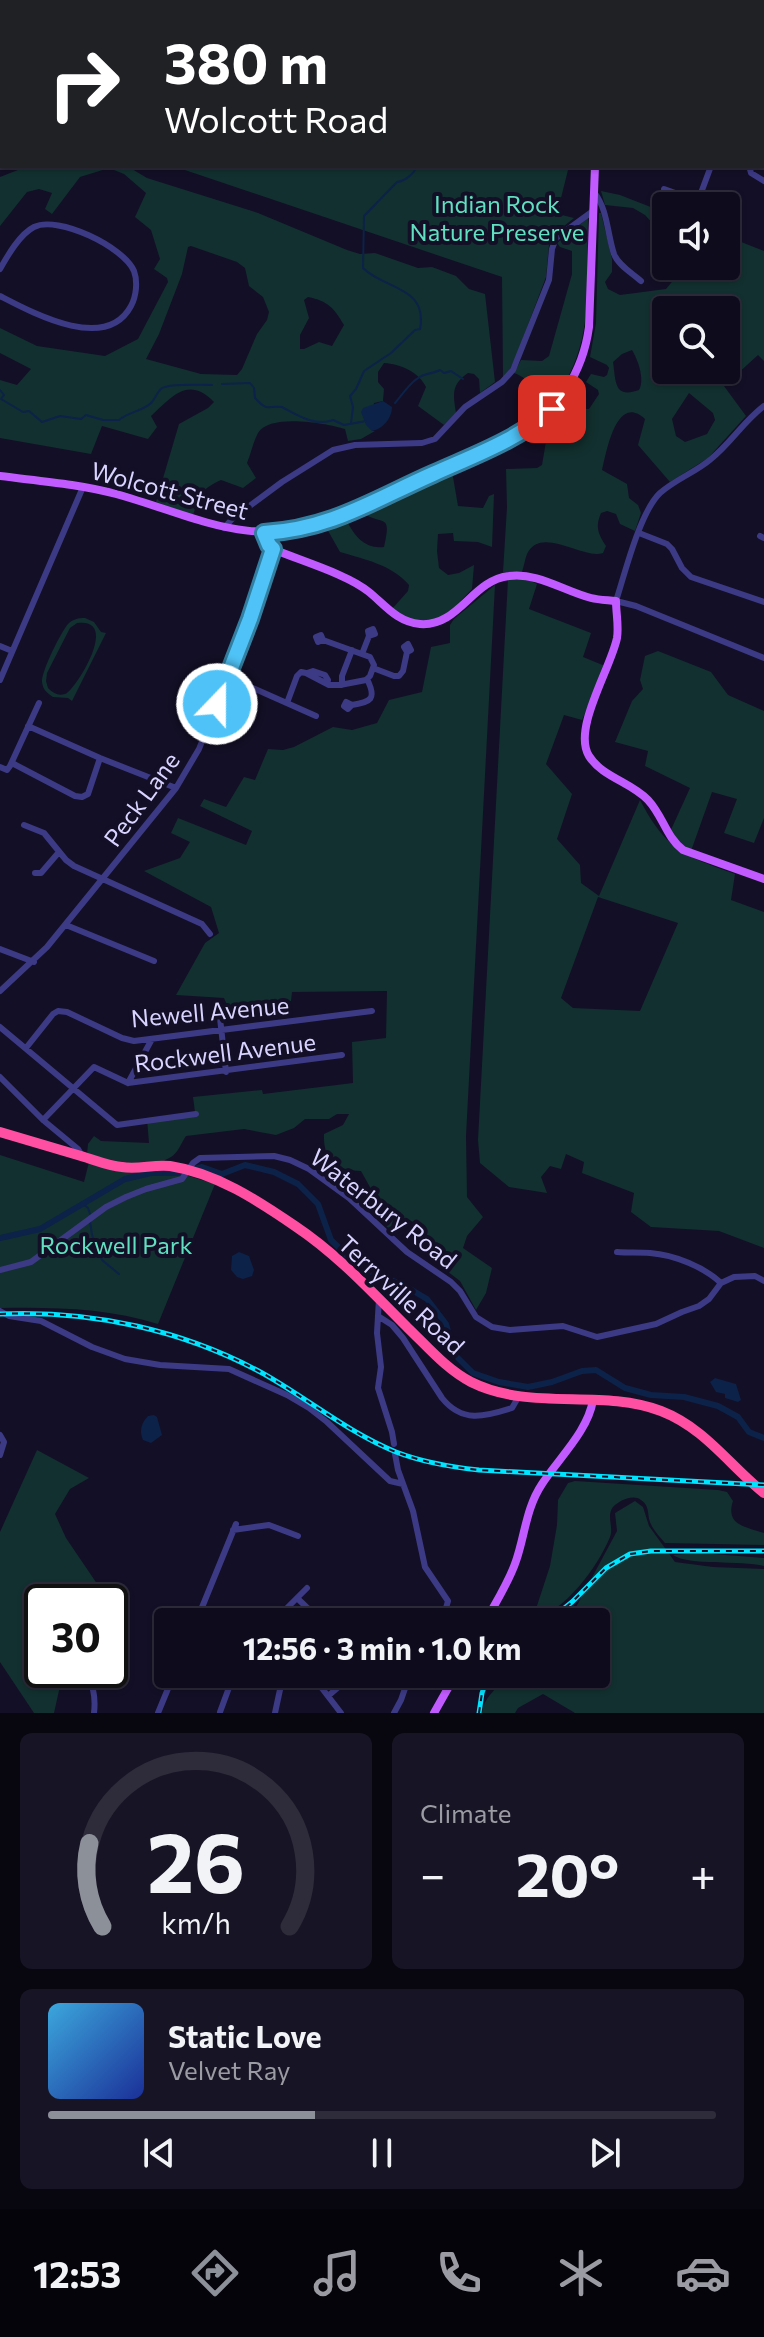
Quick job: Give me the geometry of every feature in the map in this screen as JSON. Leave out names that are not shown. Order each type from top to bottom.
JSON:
[{"type":"highway","name":"Terryville Road","points":[[0,1132],[124,1168],[169,1166],[187,1170],[241,1191],[343,1263],[437,1357],[459,1374],[484,1388],[519,1396],[619,1401],[639,1404],[678,1419],[714,1444],[746,1479],[764,1493]]},
{"type":"main road","points":[[264,533],[300,530],[338,518],[519,435],[552,409],[573,379],[586,348],[595,168]]},
{"type":"main road","name":"Wolcott Street","points":[[0,476],[83,487],[224,528],[264,533],[273,549]]},
{"type":"main road","points":[[273,549],[356,583],[395,616],[412,623],[432,624],[444,620],[486,583],[508,576],[526,575],[595,599],[616,601],[618,634],[613,655],[586,722],[584,740],[587,754],[598,767],[650,802],[673,842],[683,850],[764,879]]},
{"type":"main road","points":[[492,1608],[516,1561],[531,1505],[540,1487],[581,1430],[593,1400]]},
{"type":"main road","points":[[434,1713],[448,1688]]},
{"type":"street","points":[[664,189],[698,201],[710,168]]},
{"type":"street","points":[[750,168],[751,173],[764,181]]},
{"type":"street","points":[[594,192],[600,199],[611,234],[614,256],[641,281]]},
{"type":"street","points":[[224,528],[282,482],[333,450],[355,445],[422,443],[435,439],[465,407],[502,382],[513,370],[549,280],[556,238],[593,211]]},
{"type":"street","points":[[0,269],[24,236],[37,225],[53,223],[69,227],[114,250],[128,261],[135,273],[136,287],[133,303],[125,317],[100,330],[55,321],[0,296]]},
{"type":"street","points":[[764,406],[709,461],[657,495],[646,513],[616,601],[636,606],[764,658]]},
{"type":"street","points":[[0,680],[83,487]]},
{"type":"street","points":[[639,533],[667,544],[691,577],[764,602]]},
{"type":"street","name":"Peck Lane","points":[[0,991],[34,962],[176,788],[199,749],[273,549]]},
{"type":"street","points":[[362,654],[369,636]]},
{"type":"street","points":[[323,640],[372,659],[373,668],[367,679],[372,694],[370,700],[352,705]]},
{"type":"street","points":[[0,646],[12,651]]},
{"type":"street","points":[[342,685],[342,676],[352,650]]},
{"type":"street","points":[[373,668],[399,676],[407,652]]},
{"type":"street","points":[[287,703],[298,675],[303,672],[327,684],[342,685],[367,679]]},
{"type":"street","points":[[228,677],[316,716]]},
{"type":"street","points":[[3,768],[12,763],[39,703]]},
{"type":"street","points":[[28,726],[176,788]]},
{"type":"street","points":[[12,763],[82,797],[88,794],[100,758]]},
{"type":"street","points":[[24,825],[44,833],[74,866],[202,924],[210,934]]},
{"type":"street","points":[[35,873],[41,873],[59,852]]},
{"type":"street","points":[[66,925],[154,961]]},
{"type":"street","points":[[0,949],[34,962]]},
{"type":"street","points":[[219,1009],[226,1072]]},
{"type":"street","name":"Newell Avenue","points":[[26,1048],[58,1011],[134,1041],[372,1011]]},
{"type":"street","points":[[0,1027],[117,1125],[196,1114]]},
{"type":"street","points":[[128,1083],[152,1039]]},
{"type":"street","name":"Rockwell Avenue","points":[[43,1120],[94,1067],[128,1083],[342,1055]]},
{"type":"street","points":[[0,1077],[82,1156]]},
{"type":"street","points":[[46,1146],[52,1127]]},
{"type":"street","name":"Waterbury Road","points":[[0,1270],[31,1262],[116,1202],[146,1189],[182,1179],[200,1158],[274,1156],[309,1169],[349,1198],[407,1252],[451,1282],[476,1317],[492,1327],[510,1330],[563,1326],[597,1337],[656,1324],[699,1306],[721,1283]]},
{"type":"street","points":[[617,1252],[668,1256],[709,1272],[721,1283],[746,1275],[764,1281]]},
{"type":"street","points":[[379,1299],[379,1392],[394,1444]]},
{"type":"street","points":[[0,1311],[11,1317],[38,1320],[92,1347],[125,1359],[232,1370],[304,1405],[388,1480],[403,1484]]},
{"type":"street","points":[[378,1316],[392,1325],[450,1408],[461,1414],[476,1416],[512,1408],[519,1396]]},
{"type":"street","points":[[0,1435],[4,1442],[0,1455]]},
{"type":"street","points":[[395,1454],[413,1511],[425,1567],[448,1601],[446,1608]]},
{"type":"street","points":[[202,1608],[234,1527],[269,1525],[298,1536]]},
{"type":"street","points":[[287,1608],[307,1588]]},
{"type":"street","points":[[297,1598],[307,1608]]},
{"type":"street","points":[[93,1688],[94,1713]]},
{"type":"street","points":[[158,1713],[168,1688]]},
{"type":"street","points":[[220,1712],[229,1688]]},
{"type":"street","points":[[275,1713],[280,1688]]},
{"type":"street","points":[[322,1688],[341,1713]]},
{"type":"street","points":[[328,1696],[337,1688]]},
{"type":"street","points":[[394,1713],[405,1688]]},
{"type":"green space","points":[[23,168],[109,168],[80,177],[52,214],[45,209],[52,193],[39,189],[27,192],[0,226],[0,177]]},
{"type":"green space","points":[[109,168],[130,168],[147,178],[258,213],[347,250],[360,254],[375,253],[418,268],[432,267],[456,276],[469,289],[485,294],[495,382],[480,393],[479,379],[474,374],[468,373],[462,377],[454,390],[456,413],[444,425],[418,406],[426,387],[419,377],[402,367],[384,363],[378,372],[378,382],[384,389],[383,401],[374,403],[372,431],[375,431],[361,439],[348,441],[345,429],[325,424],[286,421],[264,427],[256,437],[247,463],[256,478],[243,488],[221,480],[214,483],[202,493],[193,515],[156,502],[179,424],[214,402],[196,390],[174,396],[151,416],[157,427],[148,439],[102,426],[91,454],[0,438],[0,380],[17,385],[31,369],[0,353],[0,328],[37,346],[105,356],[138,339],[168,282],[154,269],[160,259],[151,230],[135,217],[146,193],[124,174]],"holes":[[[188,247],[237,262],[245,268],[249,286],[263,297],[269,312],[237,375],[201,374],[146,359],[182,274]],[[308,297],[330,306],[344,325],[332,346],[319,342],[300,349],[300,335],[309,318],[304,300]]]},
{"type":"green space","name":"Indian Rock Nature Preserve","points":[[179,168],[570,168],[560,202],[560,217],[574,218],[558,231],[549,245],[546,277],[515,359],[503,377],[502,277]]},
{"type":"green space","points":[[601,191],[620,195],[652,208],[652,223],[633,208],[605,205]]},
{"type":"green space","points":[[599,213],[612,259],[612,272],[605,282],[608,289],[620,295],[666,289],[673,280],[740,280],[740,242],[764,251],[764,361],[758,355],[740,371],[740,296],[652,296],[652,384],[726,384],[724,386],[746,416],[708,458],[670,482],[638,445],[645,419],[635,413],[627,413],[614,428],[602,470],[627,484],[629,498],[638,505],[641,513],[635,531],[620,524],[616,514],[607,511],[601,513],[598,522],[599,534],[606,546],[603,553],[542,543],[533,546],[527,554],[522,572],[503,572],[506,469],[537,468],[542,465],[550,418],[568,396],[589,409],[599,394],[586,382],[591,374],[604,377],[609,368],[590,357],[596,323]],"holes":[[[632,350],[641,375],[641,386],[639,390],[625,392],[618,387],[613,362]],[[689,393],[713,413],[715,420],[707,434],[685,442],[676,436],[672,419]]]},
{"type":"green space","points":[[588,218],[587,295],[581,342],[574,365],[546,409],[529,383],[514,373],[521,360],[542,361],[549,356],[572,274],[572,251],[557,243]]},
{"type":"green space","points":[[452,471],[458,506],[483,508],[489,496],[494,494],[492,547],[478,542],[454,541],[453,533],[438,534],[439,568],[448,575],[474,565],[472,589],[450,612],[430,621],[407,619],[392,609],[408,591],[409,585],[395,572],[340,552],[327,529],[340,521],[347,521],[361,541],[384,547],[386,524],[361,512]]},
{"type":"green space","points":[[508,579],[526,579],[537,584],[529,609],[591,633],[583,657],[605,666],[582,720],[564,715],[546,764],[572,794],[557,839],[580,865],[581,883],[599,896],[640,800],[659,830],[678,849],[735,874],[731,900],[764,912],[764,1248],[719,1231],[651,1227],[631,1212],[634,1193],[582,1173],[584,1162],[566,1154],[561,1169],[550,1166],[541,1177],[547,1193],[509,1187],[480,1163],[478,1140]],"holes":[[[598,897],[678,923],[640,1011],[573,1008],[561,998]]]},
{"type":"green space","points":[[495,585],[466,1136],[467,1197],[483,1217],[467,1236],[463,1248],[492,1268],[486,1293],[476,1310],[460,1281],[422,1252],[436,1258],[437,1251],[419,1225],[409,1220],[395,1234],[384,1224],[390,1210],[371,1189],[361,1171],[338,1166],[329,1157],[324,1134],[343,1125],[349,1114],[337,1114],[329,1119],[305,1119],[294,1128],[276,1135],[244,1129],[186,1136],[173,1155],[151,1163],[129,1163],[87,1154],[88,1144],[94,1136],[101,1141],[149,1143],[147,1119],[195,1112],[193,1097],[262,1090],[263,1094],[353,1083],[352,1042],[386,1038],[387,991],[292,992],[291,1001],[228,1007],[224,998],[176,995],[205,943],[219,933],[211,907],[144,871],[180,858],[190,842],[171,833],[178,818],[246,845],[252,831],[200,806],[204,799],[226,807],[244,777],[255,780],[268,749],[294,747],[333,727],[352,730],[377,723],[389,700],[422,692],[431,647],[450,643],[450,625],[454,619]]},
{"type":"green space","points":[[85,618],[106,633],[72,701],[53,697],[43,685],[45,670],[68,624]],"holes":[[[77,623],[90,624],[95,631],[95,642],[85,669],[65,694],[54,693],[48,688],[47,673],[70,628]]]},
{"type":"green space","points":[[658,651],[711,672],[728,695],[764,711],[764,818],[754,843],[724,833],[737,799],[712,792],[691,851],[676,842],[670,832],[690,788],[645,766],[648,751],[615,742],[632,701],[643,689],[640,680],[645,656]]},
{"type":"green space","name":"Rockwell Park","points":[[0,1155],[84,1182],[89,1162],[172,1171],[215,1184],[158,1324],[80,1310],[0,1308]]},
{"type":"green space","points":[[37,1450],[89,1478],[70,1489],[55,1514],[66,1538],[97,1584],[24,1584],[24,1688],[60,1688],[54,1713],[34,1713],[0,1662],[0,1532]]},
{"type":"green space","points":[[568,1483],[727,1492],[733,1501],[731,1509],[735,1520],[744,1527],[764,1533],[764,1545],[665,1543],[651,1525],[644,1502],[638,1498],[627,1499],[611,1510],[610,1537],[605,1549],[578,1587],[556,1608],[536,1608],[550,1566],[558,1500]]},
{"type":"green space","points":[[635,1501],[643,1507],[649,1526],[675,1562],[764,1569],[764,1713],[575,1713],[543,1694],[518,1708],[515,1713],[482,1713],[489,1696],[497,1688],[610,1688],[610,1608],[576,1608],[617,1531],[615,1513]]},
{"type":"green space","points":[[700,1553],[764,1558],[764,1566],[690,1561],[673,1555]]},
{"type":"water","points":[[383,401],[392,407],[389,419],[372,431],[361,412],[363,408]]},
{"type":"water","points":[[239,1252],[249,1256],[254,1270],[252,1276],[243,1279],[231,1270],[232,1256]]},
{"type":"water","points":[[715,1378],[736,1384],[741,1400],[725,1398],[725,1394],[716,1392],[710,1382]]},
{"type":"water","points":[[148,1416],[157,1417],[162,1435],[151,1443],[143,1440],[141,1433],[142,1424]]},
{"type":"waterway","points":[[351,423],[353,407],[350,396],[364,371],[420,329],[418,304],[403,291],[363,268],[364,216],[416,168]]},
{"type":"waterway","points":[[395,403],[413,382],[427,374],[451,371],[463,379]]},
{"type":"waterway","points":[[222,384],[250,383],[255,398],[263,405],[282,407],[313,421],[333,420],[344,425],[366,421]]},
{"type":"waterway","points":[[0,390],[4,395],[1,399],[23,412],[29,411],[42,422],[60,416],[81,419],[86,415],[119,420],[148,406],[166,386],[212,385]]},
{"type":"waterway","points":[[0,1238],[40,1229],[125,1179],[202,1167],[222,1174],[245,1165],[274,1172],[298,1184],[318,1204],[331,1240],[358,1266],[427,1299],[446,1324],[455,1355],[473,1373],[528,1387],[582,1371],[596,1370],[625,1388],[718,1406],[738,1417],[749,1432],[764,1438]]},
{"type":"waterway","points":[[83,1204],[90,1214]]},
{"type":"waterway","points":[[90,1221],[102,1260],[119,1274]]},
{"type":"railway","points":[[0,1314],[103,1320],[170,1335],[264,1374],[379,1444],[447,1466],[764,1485]]},
{"type":"railway","points":[[564,1608],[606,1568],[630,1554],[651,1551],[764,1551]]},
{"type":"railway","points":[[479,1713],[484,1688]]},
{"type":"route","points":[[217,704],[273,549],[264,533],[300,530],[338,518],[519,435],[552,409]]}]
